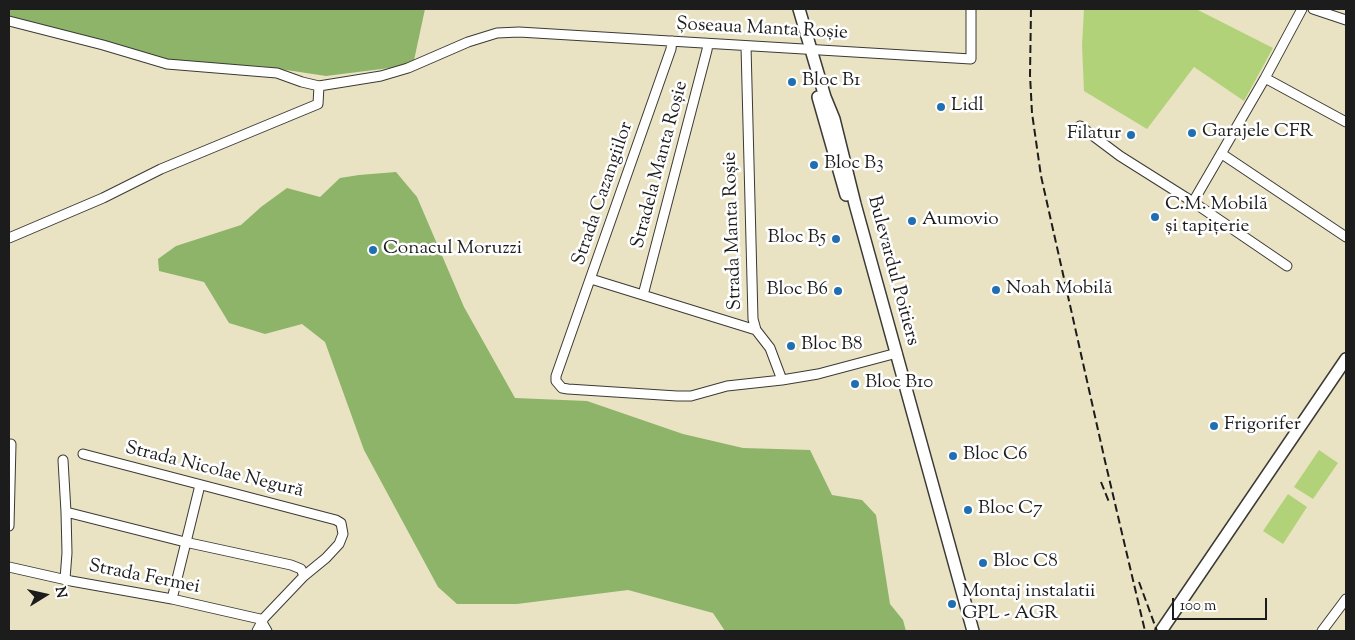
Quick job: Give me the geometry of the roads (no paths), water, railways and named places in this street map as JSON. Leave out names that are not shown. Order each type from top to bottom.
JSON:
[{"type":"main road","name":"Bulevardul Poitiers","points":[[793,9],[808,49]]},
{"type":"main road","name":"Bulevardul Poitiers","points":[[799,9],[808,49],[893,354],[973,631]]},
{"type":"main road","name":"Bulevardul Poitiers","points":[[893,354],[966,631]]},
{"type":"main road","points":[[1169,631],[1346,359]]},
{"type":"main road","points":[[1161,631],[1346,371]]},
{"type":"street","name":"Șoseaua Manta Roșie","points":[[319,86],[381,76],[408,68],[468,42],[498,34],[518,32],[971,59],[971,9]]},
{"type":"street","points":[[1193,202],[1265,78],[1302,9]]},
{"type":"street","points":[[1313,9],[1346,20]]},
{"type":"street","points":[[9,21],[103,45],[167,64],[277,72],[302,82],[319,86],[318,104],[161,168],[103,198],[9,238]]},
{"type":"street","name":"Strada Cazangiilor","points":[[672,41],[668,58],[591,279],[756,330]]},
{"type":"street","name":"Stradela Manta Roșie","points":[[643,295],[708,50],[708,44]]},
{"type":"street","name":"Strada Manta Roșie","points":[[746,46],[753,319],[756,330],[770,348],[782,380]]},
{"type":"street","points":[[1265,78],[1346,122]]},
{"type":"street","points":[[1080,126],[1120,156],[1193,202],[1287,266]]},
{"type":"street","points":[[1222,154],[1346,237]]},
{"type":"street","points":[[591,279],[556,376],[558,385],[562,388],[636,395],[691,396],[727,386],[806,376],[893,354]]},
{"type":"street","points":[[9,526],[12,444]]},
{"type":"street","name":"Strada Nicolae Negură","points":[[83,454],[336,520],[341,524],[343,534],[338,544],[326,558],[304,576]]},
{"type":"street","points":[[63,460],[67,553],[65,580]]},
{"type":"street","points":[[172,599],[200,485]]},
{"type":"street","points":[[66,512],[185,542],[291,565],[301,569],[304,576],[264,618],[257,631]]},
{"type":"street","name":"Strada Fermei","points":[[9,566],[65,580],[172,599],[260,619],[262,622]]},
{"type":"street","points":[[1322,631],[1346,600]]},
{"type":"street","points":[[262,622],[267,631]]},
{"type":"railway","points":[[1031,9],[1030,75],[1032,113],[1041,176],[1145,631]]},
{"type":"railway","points":[[1101,482],[1109,502]]},
{"type":"railway","points":[[1139,582],[1157,631]]},
{"type":"place","name":"Bloc B1","points":[[792,82]]},
{"type":"place","name":"Lidl","points":[[941,107]]},
{"type":"place","name":"Garajele CFR","points":[[1192,133]]},
{"type":"place","name":"Filatur","points":[[1131,135]]},
{"type":"place","name":"Bloc B3","points":[[814,165]]},
{"type":"place","name":"C.M. Mobilă și tapițerie","points":[[1155,217]]},
{"type":"place","name":"Aumovio","points":[[912,221]]},
{"type":"place","name":"Bloc B5","points":[[836,239]]},
{"type":"place","name":"Conacul Moruzzi","points":[[373,250]]},
{"type":"place","name":"Noah Mobilă","points":[[996,290]]},
{"type":"place","name":"Bloc B6","points":[[838,291]]},
{"type":"place","name":"Bloc B8","points":[[791,346]]},
{"type":"place","name":"Bloc B10","points":[[855,384]]},
{"type":"place","name":"Frigorifer","points":[[1214,426]]},
{"type":"place","name":"Bloc C6","points":[[953,456]]},
{"type":"place","name":"Bloc C7","points":[[968,510]]},
{"type":"place","name":"Bloc C8","points":[[983,563]]},
{"type":"place","name":"Montaj instalatii GPL - AGR","points":[[952,604]]}]
